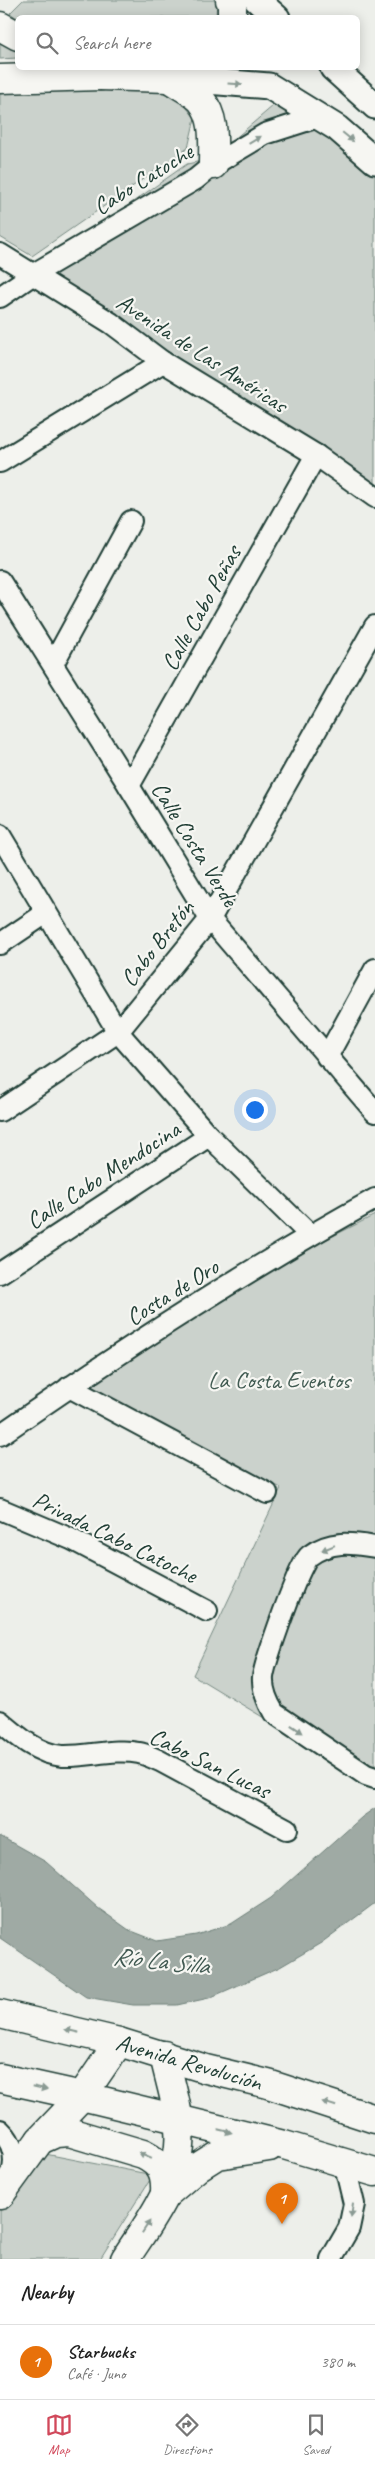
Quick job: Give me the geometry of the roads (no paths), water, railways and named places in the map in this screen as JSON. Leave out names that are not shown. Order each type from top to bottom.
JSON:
[{"type":"main road","points":[[230,0],[232,3],[232,15]]},
{"type":"main road","points":[[0,26],[15,34]]},
{"type":"main road","points":[[0,80],[90,72],[180,73],[201,100],[210,117],[213,127],[213,165]]},
{"type":"main road","name":"Avenida Revolución","points":[[0,2014],[119,2042],[206,2069],[268,2084],[375,2119]]},
{"type":"main road","points":[[5,2187],[40,2140],[82,2096],[119,2042]]},
{"type":"main road","points":[[125,2259],[165,2195],[177,2164],[180,2145],[178,2119],[164,2055]]},
{"type":"main road","points":[[0,2078],[284,2145],[375,2172]]},
{"type":"main road","points":[[40,2140],[56,2133],[68,2132],[143,2154],[154,2159],[161,2167],[166,2180],[165,2195]]},
{"type":"main road","points":[[165,2195],[198,2167],[217,2155],[284,2145]]},
{"type":"street","points":[[257,0],[274,15]]},
{"type":"street","points":[[335,70],[375,106]]},
{"type":"street","points":[[180,73],[265,77],[337,128],[375,161]]},
{"type":"street","name":"Cabo Catoche","points":[[0,297],[32,275],[196,179],[213,165],[265,134],[318,116]]},
{"type":"street","name":"Avenida de Las Américas","points":[[0,254],[111,323],[163,362],[316,455],[375,497]]},
{"type":"street","points":[[0,462],[163,362]]},
{"type":"street","name":"Calle Cabo Peñas","points":[[129,786],[316,455]]},
{"type":"street","points":[[53,664],[130,521]]},
{"type":"street","name":"Calle Costa Verde","points":[[0,581],[210,919],[326,1057],[375,1112]]},
{"type":"street","name":"Cabo Bretón","points":[[0,1111],[118,1032],[210,919],[375,626]]},
{"type":"street","points":[[0,835],[118,1032],[209,1136],[310,1235]]},
{"type":"street","points":[[0,944],[46,913]]},
{"type":"street","points":[[326,1057],[375,969]]},
{"type":"street","name":"Calle Cabo Mendocina","points":[[0,1273],[209,1136]]},
{"type":"street","name":"Costa de Oro","points":[[0,1435],[69,1387],[310,1235],[375,1199]]},
{"type":"street","points":[[69,1387],[267,1493]]},
{"type":"street","name":"Privada Cabo Catoche","points":[[0,1509],[71,1539],[207,1611]]},
{"type":"street","points":[[375,1547],[344,1542],[308,1556],[296,1576],[263,1676],[269,1705],[274,1713],[366,1775],[375,1778]]},
{"type":"street","name":"Cabo San Lucas","points":[[0,1721],[26,1742],[40,1750],[62,1756],[124,1751],[140,1753],[160,1761],[287,1829]]},
{"type":"street","points":[[0,2130],[11,2144],[14,2153],[13,2171],[5,2187]]},
{"type":"street","points":[[331,2259],[349,2228],[354,2204],[344,2162]]},
{"type":"water","name":"Río La Silla","points":[[375,1808],[375,1903],[321,1943],[280,1967],[209,1998],[177,2005],[133,2005],[86,1997],[0,1938],[0,1836],[46,1862],[98,1908],[129,1930],[157,1941],[196,1935],[231,1924],[271,1898],[362,1817]]},
{"type":"place","name":"Starbucks","points":[[282,2224]]},
{"type":"park label","name":"La Costa Eventos","points":[[279,1380]]}]
